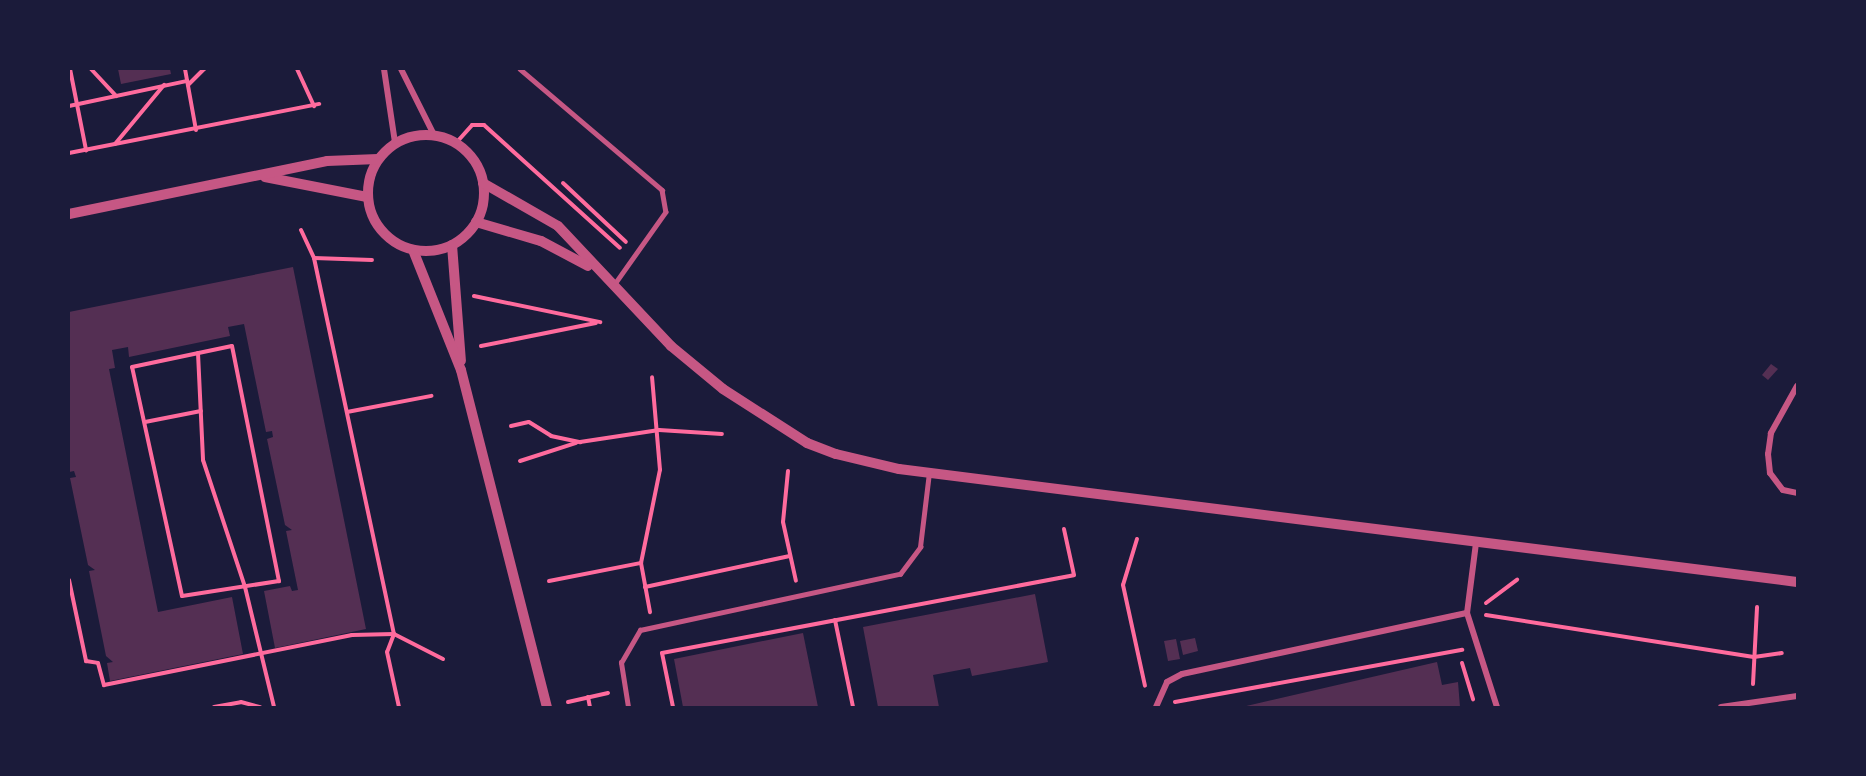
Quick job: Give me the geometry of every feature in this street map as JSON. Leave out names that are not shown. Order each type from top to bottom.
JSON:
[{"type":"street","points":[[384,69],[395,143]]},
{"type":"street","points":[[401,69],[434,135]]},
{"type":"street","points":[[413,250],[452,245],[476,222],[483,183],[471,156],[456,143],[434,135],[395,143],[378,159],[367,183],[367,198],[378,227],[413,250],[461,370],[547,707]]},
{"type":"street","points":[[69,214],[327,161],[378,159]]},
{"type":"street","points":[[261,176],[367,198]]},
{"type":"street","points":[[483,183],[541,212],[596,271],[695,368],[807,443],[928,473],[1797,582]]},
{"type":"street","points":[[476,222],[541,241],[596,271]]},
{"type":"street","points":[[452,245],[461,370]]},
{"type":"street","points":[[1797,386],[1771,433],[1767,454],[1770,473],[1783,489],[1797,493]]},
{"type":"street","points":[[1476,543],[1467,613],[1474,647],[1497,707]]},
{"type":"street","points":[[1156,707],[1159,694],[1171,678],[1182,674],[1467,613]]},
{"type":"street","points":[[1721,707],[1752,700],[1797,696]]},
{"type":"lane","points":[[520,69],[662,190],[666,212],[612,287]]},
{"type":"lane","points":[[627,707],[624,690],[625,649],[640,630],[653,625],[800,597],[900,574],[920,547],[928,473]]},
{"type":"path","points":[[70,69],[86,150]]},
{"type":"path","points":[[91,69],[116,96]]},
{"type":"path","points":[[185,69],[196,130]]},
{"type":"path","points":[[69,106],[187,83],[204,69]]},
{"type":"path","points":[[69,153],[317,105],[297,69]]},
{"type":"path","points":[[115,144],[164,86]]},
{"type":"path","points":[[456,143],[472,125],[484,125],[633,259]]},
{"type":"path","points":[[563,183],[638,253]]},
{"type":"path","points":[[302,230],[314,258],[394,634],[387,652],[399,707]]},
{"type":"path","points":[[314,258],[372,260]]},
{"type":"path","points":[[471,296],[600,322],[481,346]]},
{"type":"path","points":[[232,346],[279,581],[182,596],[132,367],[198,352],[232,346]]},
{"type":"path","points":[[198,352],[203,460],[245,587],[274,707]]},
{"type":"path","points":[[652,378],[659,430],[660,470],[641,563],[673,707]]},
{"type":"path","points":[[347,412],[431,396]]},
{"type":"path","points":[[145,422],[201,411]]},
{"type":"path","points":[[511,426],[529,422],[551,436],[580,442]]},
{"type":"path","points":[[520,461],[580,442],[659,430],[722,434]]},
{"type":"path","points":[[788,471],[783,522],[800,597]]},
{"type":"path","points":[[662,653],[1074,575],[1064,529]]},
{"type":"path","points":[[1137,539],[1123,585],[1144,686],[1180,706],[1474,647]]},
{"type":"path","points":[[645,586],[790,556]]},
{"type":"path","points":[[549,581],[641,563]]},
{"type":"path","points":[[69,580],[86,661],[98,663],[104,686],[352,635],[394,634],[443,659]]},
{"type":"path","points":[[1467,613],[1517,580]]},
{"type":"path","points":[[1752,700],[1757,607]]},
{"type":"path","points":[[1467,613],[1754,657],[1782,653]]},
{"type":"path","points":[[835,620],[853,707]]},
{"type":"path","points":[[568,702],[624,690]]},
{"type":"path","points":[[588,697],[590,707]]},
{"type":"path","points":[[214,707],[241,702],[260,707]]},
{"type":"building","points":[[118,69],[170,69],[171,74],[121,84]]},
{"type":"building","points":[[293,267],[366,629],[275,648],[264,591],[290,586],[292,591],[298,590],[286,531],[292,530],[285,525],[267,439],[273,437],[272,431],[266,432],[244,324],[228,327],[230,336],[129,357],[128,347],[112,350],[115,368],[109,369],[158,612],[232,597],[243,654],[110,681],[107,663],[113,662],[106,656],[89,571],[95,570],[88,565],[70,478],[76,477],[74,471],[69,472],[69,312]]},
{"type":"building","points":[[1771,364],[1778,369],[1768,380],[1762,375]]},
{"type":"building","points":[[1035,594],[1048,662],[972,676],[970,668],[933,675],[939,707],[878,707],[863,627]]},
{"type":"building","points":[[803,633],[818,707],[683,707],[674,659]]},
{"type":"building","points":[[1195,638],[1198,651],[1183,655],[1180,641]]},
{"type":"building","points":[[1176,639],[1180,659],[1168,661],[1164,641]]},
{"type":"building","points":[[1437,662],[1442,685],[1458,682],[1460,707],[1242,707]]}]
